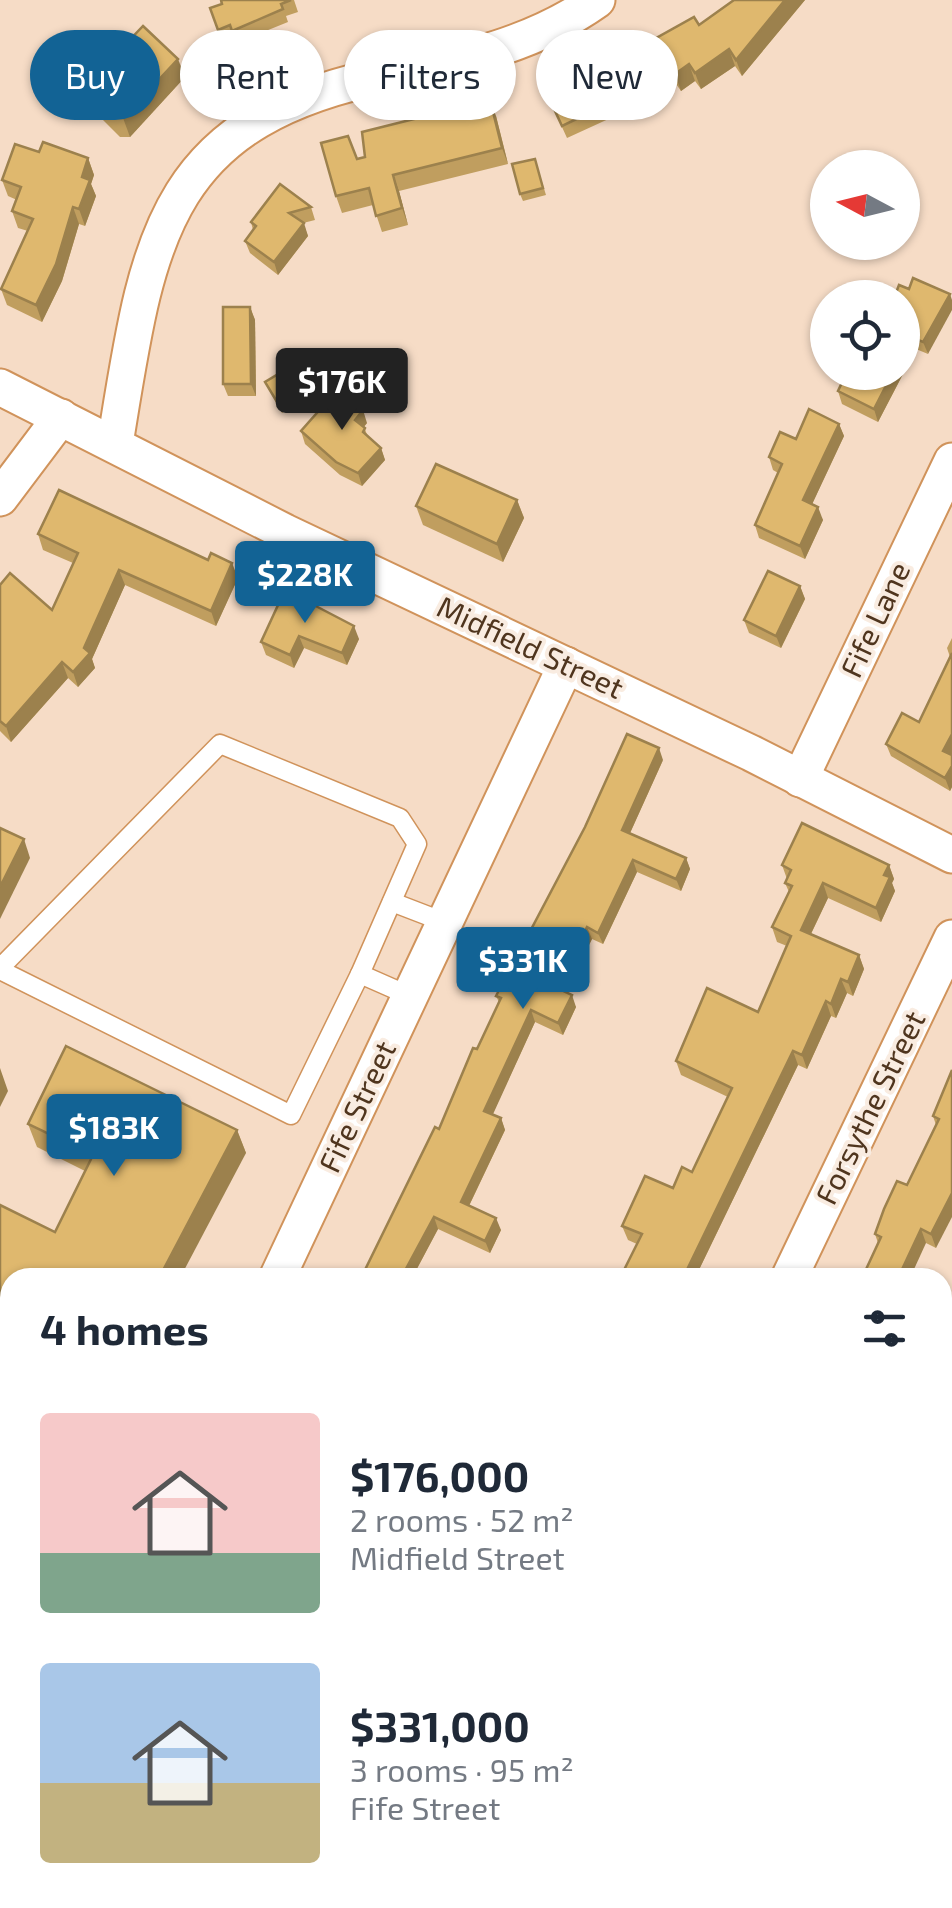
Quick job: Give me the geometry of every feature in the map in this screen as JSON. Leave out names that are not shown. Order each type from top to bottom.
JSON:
[{"type":"street","points":[[115,444],[152,256],[168,216],[213,154],[245,126],[290,101],[508,46],[565,22],[596,0]]},
{"type":"street","name":"Midfield Street","points":[[0,387],[285,532],[952,855]]},
{"type":"street","points":[[0,498],[61,417]]},
{"type":"street","name":"Fife Lane","points":[[800,779],[952,461]]},
{"type":"street","name":"Fife Street","points":[[282,1268],[566,665]]},
{"type":"street","name":"Forsythe Street","points":[[794,1268],[952,938]]},
{"type":"lane","points":[[220,744],[400,818],[417,844],[360,974],[291,1115],[0,969],[220,744]]},
{"type":"lane","points":[[392,902],[444,922]]},
{"type":"lane","points":[[360,974],[410,996]]},
{"type":"building","points":[[221,0],[291,0],[281,4],[283,9],[234,30],[230,25],[218,30],[210,8],[222,4]]},
{"type":"building","points":[[734,0],[785,0],[736,60],[729,49],[695,73],[689,64],[678,72],[678,30],[671,30],[694,17],[699,25]]},
{"type":"building","points":[[160,42],[178,59],[160,78]]},
{"type":"building","points":[[410,120],[495,120],[502,148],[393,175],[402,208],[376,216],[369,188],[336,196],[321,143],[348,136],[357,159],[365,157],[362,132]]},
{"type":"building","points":[[43,142],[88,158],[82,177],[90,180],[79,209],[73,207],[56,264],[36,305],[1,289],[33,219],[12,211],[21,187],[2,180],[15,144],[39,152]]},
{"type":"building","points":[[535,159],[543,188],[520,194],[512,164]]},
{"type":"building","points":[[280,184],[311,207],[289,213],[304,223],[274,262],[245,241],[256,226],[251,222]]},
{"type":"building","points":[[920,281],[950,294],[923,342],[920,341]]},
{"type":"building","points":[[223,307],[250,307],[251,384],[223,384]]},
{"type":"building","points":[[290,367],[305,392],[280,407],[265,382]]},
{"type":"building","points":[[339,388],[363,410],[355,420],[381,448],[358,473],[336,462],[301,431]]},
{"type":"building","points":[[838,390],[884,390],[874,409]]},
{"type":"building","points":[[809,409],[839,424],[803,500],[818,507],[800,546],[755,525],[782,464],[769,457],[780,432],[796,439]]},
{"type":"building","points":[[436,464],[517,500],[497,544],[416,506]]},
{"type":"building","points":[[59,490],[208,560],[211,553],[232,563],[211,611],[119,570],[84,648],[90,653],[73,672],[62,662],[6,726],[0,721],[0,585],[10,573],[52,610],[78,553],[38,534]]},
{"type":"building","points":[[768,571],[800,586],[776,636],[744,620]]},
{"type":"building","points":[[285,590],[354,626],[342,653],[299,636],[290,655],[261,642]]},
{"type":"building","points":[[952,653],[952,734],[943,751],[952,755],[952,766],[945,778],[886,744],[902,713],[919,722]]},
{"type":"building","points":[[627,734],[659,748],[622,830],[686,858],[676,879],[633,860],[598,933],[587,927],[557,988],[572,995],[558,1023],[531,1010],[484,1111],[501,1118],[461,1202],[496,1218],[485,1241],[434,1217],[406,1268],[366,1268],[435,1127],[439,1129],[473,1048],[477,1049],[501,998],[496,996],[585,827]]},
{"type":"building","points":[[802,823],[889,865],[884,875],[890,877],[876,908],[823,883],[801,930],[859,955],[848,982],[841,979],[831,1004],[826,1001],[802,1055],[793,1051],[688,1268],[625,1268],[642,1234],[622,1226],[645,1176],[673,1188],[682,1167],[692,1172],[732,1088],[676,1061],[707,988],[758,1012],[791,936],[772,927],[792,886],[785,883],[791,870],[782,865]]},
{"type":"building","points":[[0,828],[24,839],[0,887]]},
{"type":"building","points":[[66,1046],[237,1130],[164,1268],[0,1268],[0,1205],[55,1232],[93,1155],[28,1124]]},
{"type":"building","points":[[952,1070],[952,1193],[931,1234],[921,1229],[903,1268],[867,1268],[881,1237],[875,1234],[884,1209],[897,1181],[907,1185],[939,1119],[933,1116]]}]
